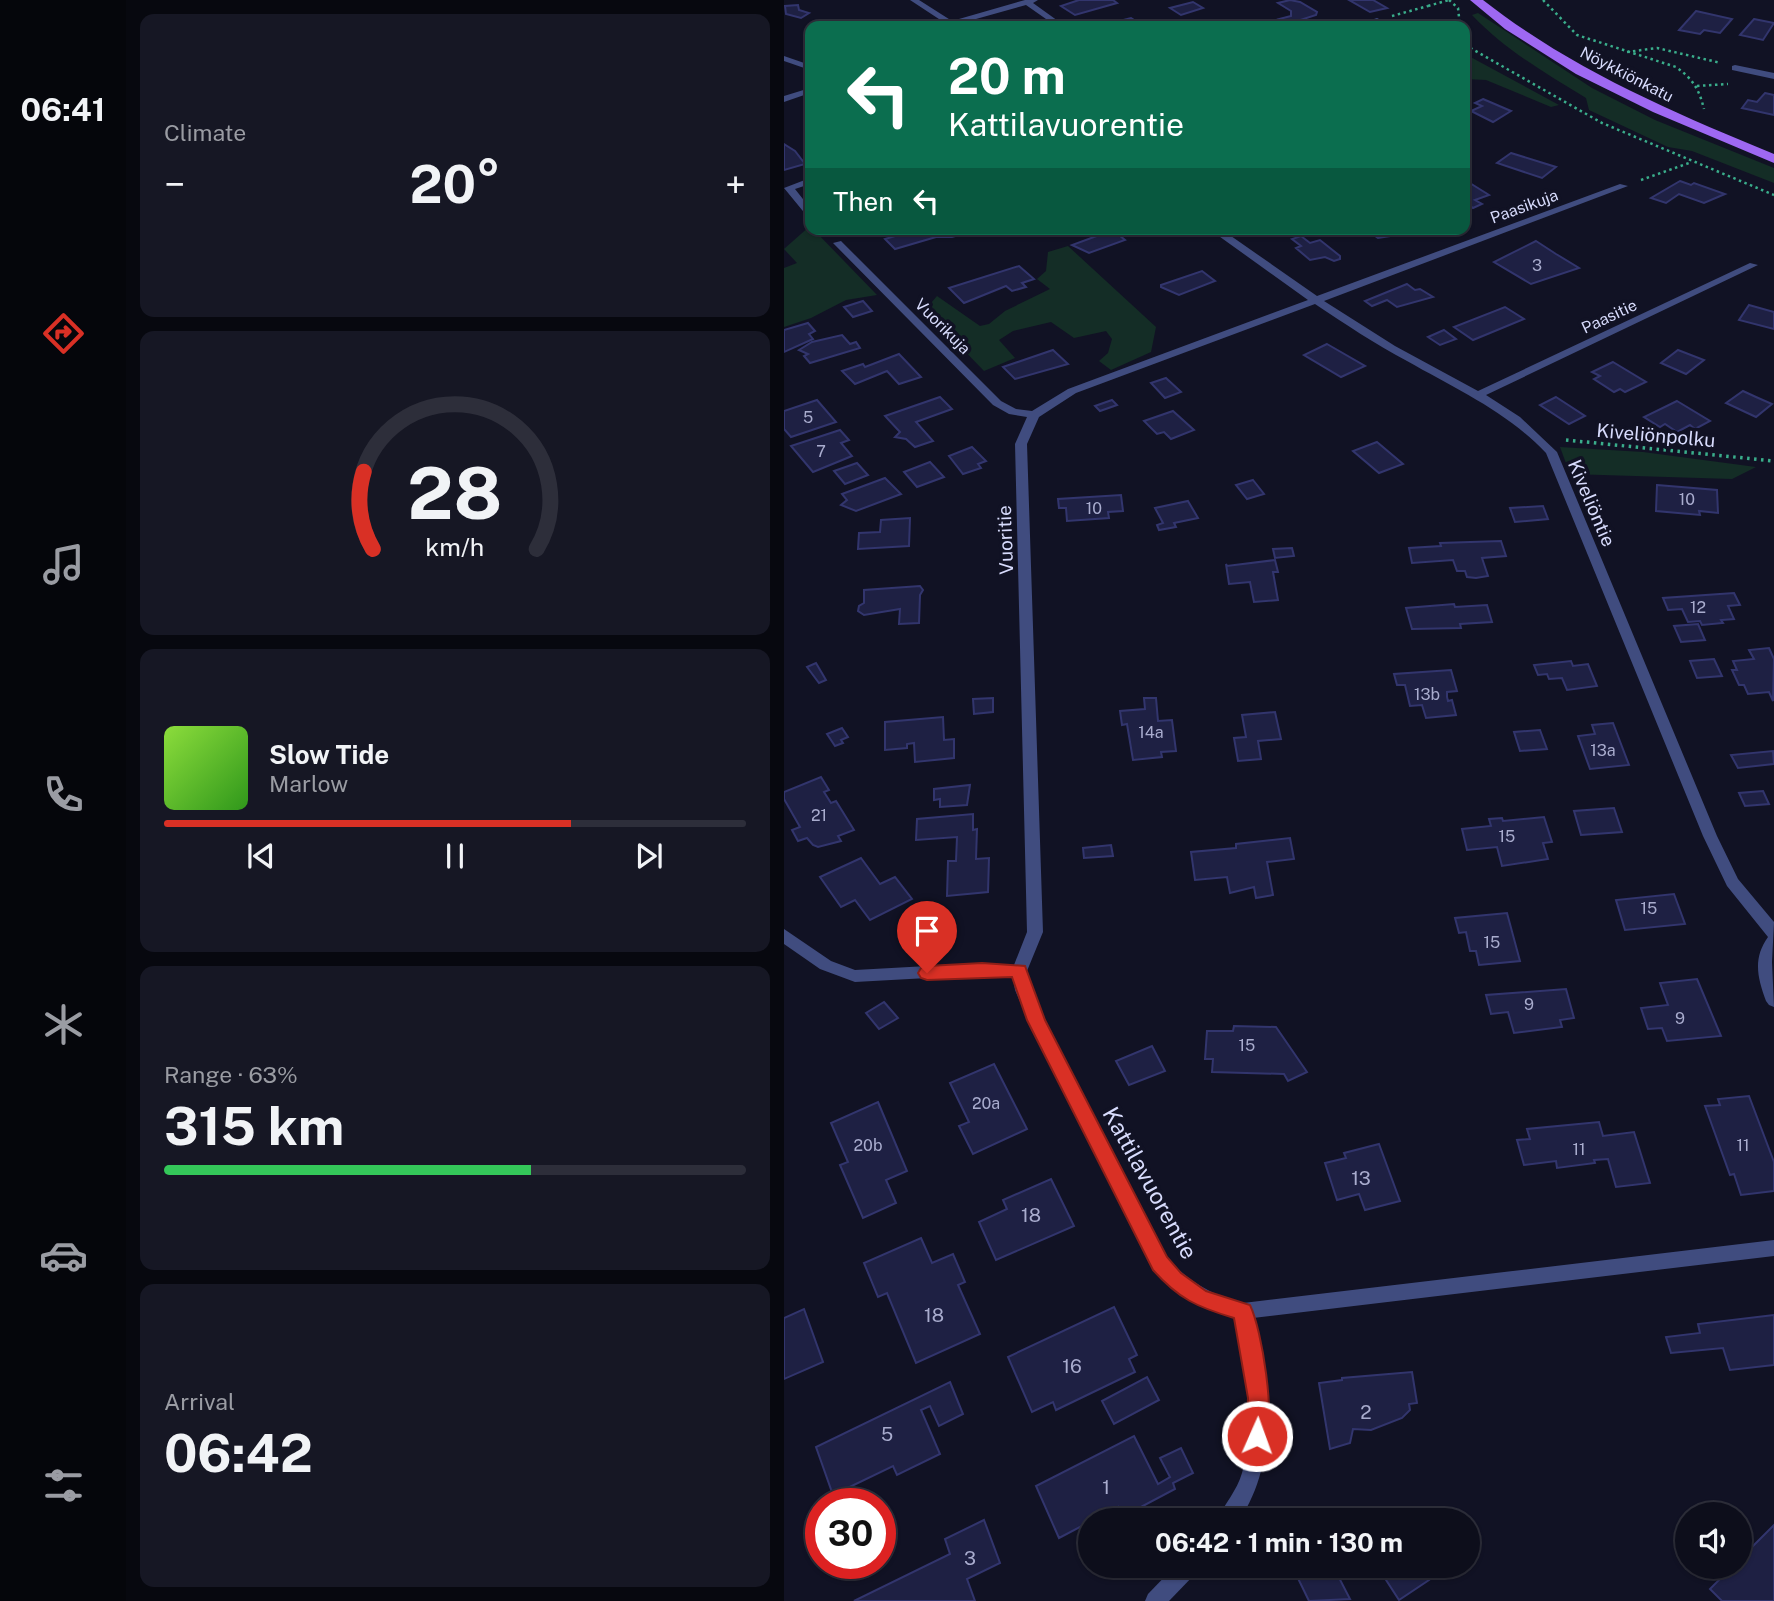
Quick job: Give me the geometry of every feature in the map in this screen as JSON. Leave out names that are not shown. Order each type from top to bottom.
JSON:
[{"type":"main road","name":"Nöykkiönkatu","points":[[1476,0],[1571,66],[1690,124],[1774,159]]},
{"type":"street","points":[[915,0],[942,21]]},
{"type":"street","points":[[957,21],[1030,1],[1056,21]]},
{"type":"street","points":[[784,58],[805,66]]},
{"type":"street","points":[[1735,68],[1774,76]]},
{"type":"street","points":[[784,99],[805,92]]},
{"type":"street","points":[[805,183],[789,188],[805,208]]},
{"type":"street","name":"Paasikuja","points":[[1317,299],[1623,186]]},
{"type":"street","name":"Kiveliöntie","points":[[1223,235],[1392,349],[1478,394],[1536,434],[1551,452],[1710,836],[1732,882],[1774,933]]},
{"type":"street","name":"Vuorikuja","points":[[838,243],[997,403],[1013,412],[1034,415]]},
{"type":"street","name":"Paasitie","points":[[1478,394],[1753,265]]},
{"type":"street","points":[[1034,415],[1072,391],[1317,299]]},
{"type":"street","name":"Vuoritie","points":[[1019,971],[1035,932],[1021,444],[1034,415]]},
{"type":"street","points":[[784,935],[816,962],[855,976],[982,970],[1019,971]]},
{"type":"street","points":[[1774,940],[1766,949],[1763,962],[1774,1001]]},
{"type":"street","name":"Kattilavuorentie","points":[[1019,971],[1023,990],[1036,1020],[1160,1263],[1174,1279],[1200,1299],[1243,1311],[1774,1248]]},
{"type":"street","points":[[1235,1508],[1251,1484],[1256,1455],[1259,1398],[1243,1311]]},
{"type":"street","points":[[1155,1601],[1177,1578]]},
{"type":"path","points":[[1377,20],[1449,0],[1458,8],[1459,21]]},
{"type":"path","points":[[1543,0],[1577,34],[1677,67],[1690,76],[1709,114]]},
{"type":"path","points":[[1470,48],[1602,123],[1774,195]]},
{"type":"path","points":[[1626,52],[1657,48],[1735,68]]},
{"type":"path","points":[[1623,186],[1693,162]]},
{"type":"path","name":"Kiveliönpolku","points":[[1536,434],[1602,444],[1774,461]]},
{"type":"green space","points":[[1478,13],[1592,88],[1655,120],[1774,168],[1774,183],[1692,151],[1668,147],[1589,110],[1586,98],[1498,39],[1472,15]]},
{"type":"green space","points":[[1470,57],[1559,105],[1551,107],[1486,80],[1470,79]]},
{"type":"green space","points":[[805,230],[805,235],[819,235],[877,295],[846,300],[811,318],[784,327],[784,268],[797,263],[784,249]]},
{"type":"green space","points":[[1068,246],[1156,327],[1151,352],[1111,370],[1099,361],[1108,353],[1112,339],[1106,331],[1074,338],[1051,322],[1013,331],[999,340],[1015,358],[984,371],[925,310],[937,296],[980,326],[989,324],[1005,311],[1050,289],[1037,279],[1046,271],[1048,252]]},
{"type":"green space","points":[[1560,447],[1643,452],[1756,467],[1732,479],[1570,474]]},
{"type":"building","points":[[1079,0],[1113,0],[1117,3],[1075,15],[1061,6]]},
{"type":"building","points":[[1290,0],[1300,2],[1317,12],[1316,15],[1297,21],[1283,21],[1279,19],[1291,16],[1291,11],[1278,3]]},
{"type":"building","points":[[1349,0],[1373,0],[1387,8],[1370,12]]},
{"type":"building","points":[[1193,2],[1203,8],[1181,15],[1170,8]]},
{"type":"building","points":[[798,5],[799,10],[809,13],[801,18],[786,14],[785,6]]},
{"type":"building","points":[[1696,11],[1732,19],[1720,33],[1704,30],[1700,34],[1679,30]]},
{"type":"building","points":[[1754,19],[1774,23],[1763,40],[1740,35]]},
{"type":"building","points":[[1765,93],[1774,95],[1774,115],[1742,108],[1748,100],[1757,102]]},
{"type":"building","points":[[1483,99],[1511,111],[1493,122],[1471,111],[1482,106],[1475,103]]},
{"type":"building","points":[[784,144],[795,151],[805,164],[784,170]]},
{"type":"building","points":[[1511,153],[1556,167],[1542,178],[1497,163]]},
{"type":"building","points":[[1680,181],[1725,194],[1704,203],[1679,194],[1666,203],[1651,198]]},
{"type":"building","points":[[1470,183],[1489,195],[1475,200],[1482,204],[1473,208],[1470,206]]},
{"type":"building","points":[[899,235],[959,235],[936,237],[895,249],[885,239]]},
{"type":"building","points":[[1099,235],[1119,235],[1125,240],[1089,253],[1072,245]]},
{"type":"building","points":[[1374,235],[1397,235],[1378,238]]},
{"type":"building","points":[[1301,236],[1310,243],[1320,240],[1340,256],[1340,259],[1334,261],[1325,257],[1310,260],[1296,248],[1301,246],[1292,239]]},
{"type":"building","points":[[1536,241],[1579,268],[1531,284],[1494,262]]},
{"type":"building","points":[[1019,266],[1034,279],[1022,283],[1026,287],[1012,291],[1006,286],[964,303],[949,288]]},
{"type":"building","points":[[1202,271],[1215,281],[1179,295],[1161,287],[1161,285]]},
{"type":"building","points":[[1407,284],[1433,297],[1397,307],[1387,300],[1372,306],[1365,301]]},
{"type":"building","points":[[863,301],[872,311],[853,317],[844,307]]},
{"type":"building","points":[[1749,305],[1774,312],[1774,329],[1739,320]]},
{"type":"building","points":[[1505,307],[1524,319],[1473,340],[1454,327]]},
{"type":"building","points":[[808,323],[815,331],[809,334],[813,339],[784,352],[784,330]]},
{"type":"building","points":[[1444,330],[1456,339],[1440,345],[1428,337]]},
{"type":"building","points":[[842,335],[850,344],[856,342],[860,348],[810,363],[804,356],[808,354],[799,350],[812,342]]},
{"type":"building","points":[[1327,344],[1365,366],[1341,377],[1304,355]]},
{"type":"building","points":[[1053,350],[1068,364],[1015,379],[1003,367]]},
{"type":"building","points":[[1678,350],[1704,360],[1686,374],[1661,363]]},
{"type":"building","points":[[899,354],[921,377],[899,384],[887,371],[855,384],[842,371],[863,364],[865,367]]},
{"type":"building","points":[[1613,362],[1646,382],[1625,392],[1620,389],[1614,392],[1594,379],[1600,376],[1592,372]]},
{"type":"building","points":[[1166,378],[1181,392],[1165,398],[1151,383]]},
{"type":"building","points":[[1743,391],[1772,404],[1756,417],[1726,403]]},
{"type":"building","points":[[940,397],[952,409],[916,422],[933,441],[915,447],[906,439],[895,437],[900,432],[885,416]]},
{"type":"building","points":[[1556,397],[1585,416],[1569,424],[1540,405]]},
{"type":"building","points":[[817,400],[836,422],[791,437],[784,429],[784,411]]},
{"type":"building","points":[[1112,400],[1117,405],[1100,411],[1095,406]]},
{"type":"building","points":[[1677,401],[1710,421],[1695,429],[1690,425],[1677,432],[1665,424],[1660,427],[1644,417]]},
{"type":"building","points":[[1173,411],[1194,430],[1171,439],[1164,432],[1157,434],[1144,421]]},
{"type":"building","points":[[840,430],[849,440],[841,443],[852,456],[813,472],[791,446]]},
{"type":"building","points":[[1377,442],[1403,464],[1379,473],[1353,451]]},
{"type":"building","points":[[972,447],[986,461],[978,464],[981,468],[963,474],[949,456]]},
{"type":"building","points":[[930,462],[944,477],[917,487],[904,472]]},
{"type":"building","points":[[857,463],[868,475],[845,484],[834,471]]},
{"type":"building","points":[[885,478],[901,494],[856,511],[841,505],[847,500],[842,494]]},
{"type":"building","points":[[1253,480],[1264,494],[1247,499],[1236,485]]},
{"type":"building","points":[[1657,485],[1717,490],[1718,513],[1699,511],[1700,515],[1656,511]]},
{"type":"building","points":[[1121,495],[1123,511],[1108,512],[1109,518],[1067,521],[1066,508],[1059,508],[1058,499]]},
{"type":"building","points":[[1188,501],[1198,518],[1174,523],[1176,527],[1159,530],[1157,525],[1163,523],[1155,508]]},
{"type":"building","points":[[1543,506],[1548,519],[1515,522],[1510,508]]},
{"type":"building","points":[[910,518],[909,546],[858,549],[859,533],[880,532],[881,520]]},
{"type":"building","points":[[1501,541],[1506,556],[1482,558],[1488,576],[1476,578],[1467,577],[1465,571],[1457,571],[1453,560],[1412,563],[1409,548],[1441,546],[1440,543]]},
{"type":"building","points":[[1292,548],[1294,556],[1275,558],[1273,549]]},
{"type":"building","points":[[1275,560],[1278,572],[1273,572],[1278,600],[1254,602],[1250,582],[1229,584],[1226,564]]},
{"type":"building","points":[[920,586],[923,590],[920,595],[919,623],[899,624],[900,609],[864,615],[858,611],[859,606],[864,603],[864,590]]},
{"type":"building","points":[[1734,593],[1740,605],[1728,606],[1734,619],[1702,625],[1700,621],[1688,622],[1682,609],[1668,610],[1663,598]]},
{"type":"building","points":[[1454,604],[1455,607],[1487,605],[1492,622],[1460,624],[1461,628],[1412,629],[1406,608]]},
{"type":"building","points":[[1698,624],[1705,640],[1681,642],[1674,626]]},
{"type":"building","points":[[1769,648],[1774,659],[1773,701],[1769,692],[1748,694],[1744,685],[1739,685],[1732,670],[1737,670],[1733,661],[1754,659],[1749,650]]},
{"type":"building","points":[[1714,659],[1722,676],[1697,678],[1690,661]]},
{"type":"building","points":[[1571,661],[1573,666],[1588,664],[1597,686],[1567,690],[1562,678],[1549,679],[1547,674],[1538,675],[1534,665]]},
{"type":"building","points":[[816,663],[826,680],[819,683],[807,667]]},
{"type":"building","points":[[1451,670],[1457,691],[1447,692],[1447,697],[1448,701],[1452,700],[1456,715],[1426,718],[1422,705],[1410,706],[1405,685],[1397,685],[1394,674]]},
{"type":"building","points":[[993,698],[993,712],[974,714],[973,699]]},
{"type":"building","points":[[1144,698],[1156,698],[1158,721],[1172,720],[1176,751],[1161,752],[1162,757],[1133,760],[1127,724],[1122,725],[1120,711],[1145,709]]},
{"type":"building","points":[[1275,712],[1281,739],[1258,741],[1261,759],[1238,761],[1234,738],[1246,737],[1242,715]]},
{"type":"building","points":[[943,717],[944,740],[954,739],[954,758],[915,762],[914,743],[907,744],[907,748],[885,750],[885,722]]},
{"type":"building","points":[[1613,723],[1629,765],[1590,769],[1578,736],[1595,734],[1592,725]]},
{"type":"building","points":[[842,728],[848,737],[835,746],[827,734]]},
{"type":"building","points":[[1540,730],[1547,749],[1520,751],[1514,732]]},
{"type":"building","points":[[1773,751],[1774,764],[1738,768],[1731,755]]},
{"type":"building","points":[[821,777],[829,790],[824,792],[831,803],[836,801],[854,830],[838,836],[841,841],[818,847],[807,838],[798,841],[792,830],[800,827],[784,799],[784,792]]},
{"type":"building","points":[[970,785],[967,805],[940,807],[940,799],[934,800],[934,789]]},
{"type":"building","points":[[1763,791],[1769,804],[1745,806],[1739,793]]},
{"type":"building","points":[[1614,808],[1622,832],[1581,835],[1574,811]]},
{"type":"building","points":[[973,814],[973,830],[977,829],[976,859],[989,858],[988,892],[947,896],[948,861],[956,861],[957,837],[916,840],[917,819]]},
{"type":"building","points":[[1544,817],[1552,842],[1543,843],[1548,859],[1502,866],[1497,847],[1467,850],[1462,829],[1491,826],[1489,819],[1502,818],[1503,821]]},
{"type":"building","points":[[1290,838],[1294,859],[1267,862],[1273,895],[1256,898],[1254,887],[1230,893],[1227,877],[1195,880],[1191,852],[1236,848],[1236,844]]},
{"type":"building","points":[[1111,845],[1113,856],[1084,858],[1083,848]]},
{"type":"building","points":[[861,858],[880,884],[895,877],[912,899],[870,920],[855,900],[841,907],[820,877]]},
{"type":"building","points":[[1674,894],[1685,924],[1625,930],[1616,900]]},
{"type":"building","points":[[1507,913],[1520,961],[1479,965],[1476,951],[1470,951],[1466,932],[1459,933],[1455,918]]},
{"type":"building","points":[[1697,979],[1721,1036],[1667,1041],[1662,1028],[1648,1029],[1641,1008],[1668,1005],[1660,983]]},
{"type":"building","points":[[1566,989],[1574,1018],[1560,1020],[1562,1027],[1514,1033],[1508,1012],[1491,1014],[1486,995]]},
{"type":"building","points":[[884,1002],[898,1018],[879,1029],[866,1013]]},
{"type":"building","points":[[1234,1026],[1276,1027],[1307,1072],[1288,1081],[1284,1074],[1212,1072],[1213,1059],[1205,1059],[1207,1031],[1233,1031]]},
{"type":"building","points":[[1152,1046],[1165,1071],[1129,1085],[1116,1061]]},
{"type":"building","points":[[994,1064],[1027,1129],[973,1154],[959,1126],[969,1122],[950,1083]]},
{"type":"building","points":[[1749,1096],[1774,1162],[1774,1191],[1741,1195],[1734,1174],[1730,1175],[1705,1106],[1720,1105],[1718,1099]]},
{"type":"building","points":[[878,1102],[907,1171],[886,1180],[896,1203],[863,1218],[840,1165],[848,1162],[831,1123]]},
{"type":"building","points":[[1599,1122],[1603,1136],[1634,1132],[1650,1183],[1616,1187],[1608,1159],[1557,1168],[1556,1161],[1524,1165],[1517,1140],[1530,1139],[1527,1129]]},
{"type":"building","points":[[1379,1144],[1400,1201],[1365,1210],[1359,1194],[1337,1200],[1325,1163],[1346,1158],[1344,1153]]},
{"type":"building","points":[[1051,1179],[1074,1226],[996,1260],[979,1222],[1007,1209],[1003,1200]]},
{"type":"building","points":[[921,1238],[932,1263],[953,1254],[965,1282],[958,1285],[980,1334],[916,1363],[887,1293],[878,1297],[864,1263]]},
{"type":"building","points":[[1114,1307],[1137,1355],[1129,1359],[1135,1372],[1056,1410],[1053,1402],[1032,1412],[1008,1357]]},
{"type":"building","points":[[804,1309],[823,1362],[784,1379],[784,1318]]},
{"type":"building","points":[[1774,1315],[1774,1365],[1730,1370],[1723,1348],[1671,1353],[1666,1337],[1700,1333],[1698,1324]]},
{"type":"building","points":[[1412,1372],[1417,1403],[1409,1404],[1410,1410],[1402,1418],[1371,1430],[1353,1429],[1350,1443],[1330,1449],[1319,1383],[1342,1378]]},
{"type":"building","points":[[1147,1377],[1159,1400],[1114,1424],[1102,1401]]},
{"type":"building","points":[[950,1382],[963,1414],[939,1426],[930,1406],[921,1410],[940,1454],[897,1475],[893,1466],[847,1488],[831,1488],[816,1447]]},
{"type":"building","points":[[1134,1436],[1158,1484],[1170,1477],[1160,1458],[1181,1448],[1193,1473],[1173,1483],[1175,1489],[1139,1508],[1078,1508],[1078,1528],[1059,1538],[1036,1486]]},
{"type":"building","points":[[984,1520],[1000,1563],[967,1579],[975,1601],[854,1601],[950,1554],[945,1539]]},
{"type":"building","points":[[1774,1525],[1774,1601],[1722,1601],[1710,1589],[1720,1579],[1752,1579],[1752,1547]]},
{"type":"building","points":[[1298,1578],[1339,1578],[1350,1599],[1309,1601]]},
{"type":"building","points":[[1385,1578],[1428,1578],[1429,1580],[1399,1600]]},
{"type":"route","points":[[927,973],[1019,971],[1023,990],[1036,1020],[1160,1263],[1174,1279],[1200,1299],[1243,1311],[1259,1398],[1257,1436]]}]
